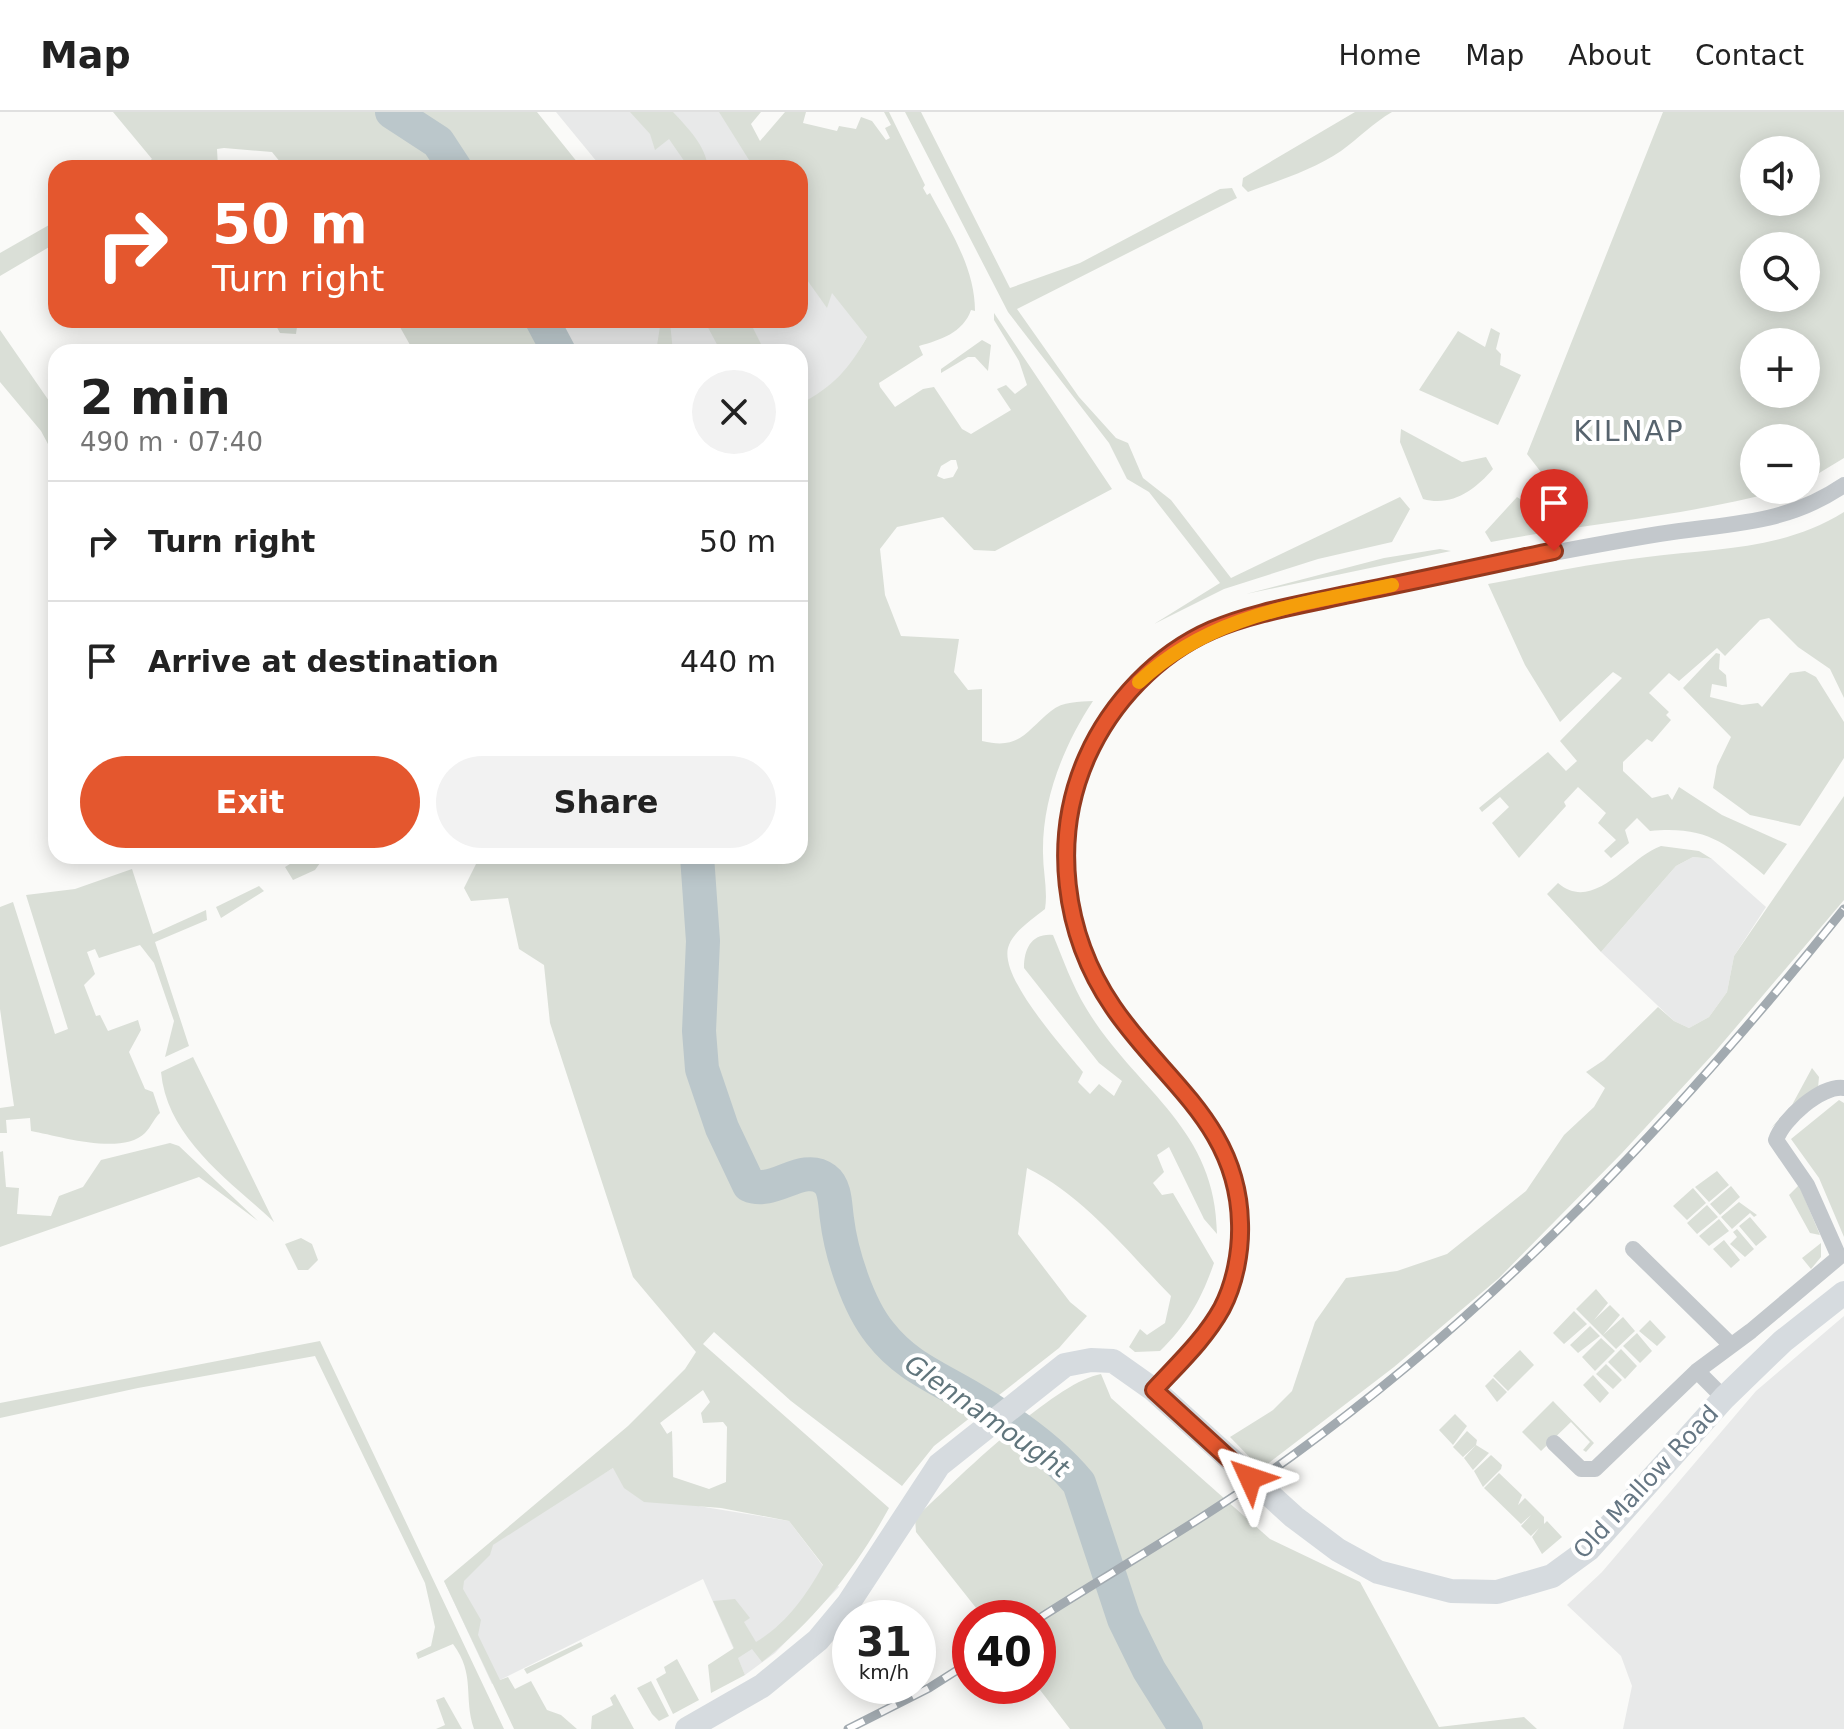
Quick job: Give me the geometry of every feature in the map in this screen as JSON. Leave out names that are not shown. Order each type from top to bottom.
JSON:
[{"type":"street","points":[[1154,1390],[1199,1341],[1222,1307],[1237,1261],[1240,1205],[1234,1170],[1218,1137],[1191,1098],[1113,1008],[1082,948],[1071,915],[1066,851],[1071,809],[1079,776],[1095,739],[1116,708],[1140,680],[1176,651],[1238,620],[1554,551],[1674,532],[1740,526],[1782,516],[1827,497],[1844,485]]},
{"type":"street","points":[[1554,1443],[1581,1469],[1595,1469],[1697,1371],[1841,1256],[1807,1185],[1776,1140],[1784,1125],[1824,1091],[1844,1088]]},
{"type":"street","points":[[1633,1249],[1731,1345]]},
{"type":"street","name":"Old Mallow Road","points":[[687,1729],[762,1686],[818,1640],[864,1581],[923,1485],[939,1465],[1065,1365],[1091,1360],[1113,1361],[1154,1390],[1294,1517],[1338,1550],[1378,1572],[1427,1586],[1475,1593],[1535,1583],[1575,1561],[1606,1533],[1724,1398],[1783,1341],[1844,1293]]},
{"type":"street","points":[[1697,1371],[1724,1398]]},
{"type":"shaded area","points":[[113,112],[537,112],[576,160],[278,160],[272,152],[224,148],[217,149],[218,160],[152,159]]},
{"type":"shaded area","points":[[556,112],[744,112],[769,160],[595,160]]},
{"type":"shaded area","points":[[630,112],[673,112],[700,145],[707,160],[683,160],[669,139],[655,150],[650,134]]},
{"type":"shaded area","points":[[719,112],[761,112],[751,124],[760,141],[785,112],[806,112],[803,123],[837,131],[839,126],[856,129],[861,117],[872,121],[886,140],[890,138],[885,128],[891,125],[884,112],[889,112],[925,185],[923,188],[927,195],[930,193],[960,250],[971,280],[975,311],[971,310],[957,330],[919,346],[923,355],[879,383],[880,387],[895,407],[923,389],[934,387],[962,429],[971,434],[1011,410],[997,389],[1006,385],[1015,394],[1027,385],[1019,361],[994,320],[994,313],[1112,489],[995,551],[974,550],[943,517],[897,527],[880,549],[885,595],[901,636],[959,639],[954,672],[968,690],[982,689],[982,741],[1014,741],[1061,705],[1093,701],[1064,754],[1046,813],[1043,860],[1045,909],[1015,934],[1009,945],[1008,958],[1012,974],[1034,1011],[1083,1072],[1078,1082],[1090,1094],[1099,1084],[1114,1096],[1122,1081],[1099,1063],[1024,968],[1031,943],[1040,936],[1053,935],[1086,1008],[1127,1063],[1170,1111],[1203,1165],[1213,1197],[1217,1234],[1204,1219],[1169,1147],[1157,1155],[1164,1172],[1153,1183],[1162,1195],[1173,1193],[1214,1263],[1193,1310],[1170,1341],[1160,1351],[1135,1352],[1129,1347],[1140,1329],[1147,1335],[1165,1323],[1171,1296],[1086,1209],[1027,1168],[1018,1234],[1070,1302],[1087,1316],[1059,1348],[934,1446],[902,1486],[791,1401],[714,1332],[703,1344],[889,1508],[849,1572],[800,1629],[762,1662],[752,1649],[738,1658],[745,1675],[711,1693],[708,1665],[734,1648],[713,1601],[735,1599],[750,1618],[744,1622],[756,1642],[794,1608],[823,1565],[789,1521],[721,1508],[644,1502],[624,1488],[613,1468],[493,1545],[490,1555],[464,1581],[463,1589],[481,1620],[478,1635],[500,1680],[508,1677],[515,1689],[531,1681],[547,1710],[561,1715],[577,1729],[514,1729],[444,1581],[628,1426],[685,1369],[696,1352],[633,1277],[550,1023],[544,965],[519,949],[508,898],[471,901],[464,888],[476,864],[808,864],[808,399],[839,376],[867,337],[832,293],[827,308],[808,281],[808,160],[749,160]],"holes":[[[956,460],[958,468],[953,477],[944,479],[937,476],[941,466]],[[703,1390],[710,1402],[701,1413],[703,1423],[723,1422],[727,1427],[726,1482],[709,1489],[673,1477],[672,1431],[667,1434],[660,1423]]]},
{"type":"shaded area","points":[[905,112],[921,112],[1010,288],[1080,263],[1220,189],[1232,188],[1237,198],[1017,309],[1079,397],[1116,438],[1128,443],[1143,478],[1171,500],[1231,578],[1400,497],[1410,509],[1392,542],[1318,559],[1224,589],[1154,624],[1220,583],[1149,492],[1127,479],[1109,443],[1008,312]]},
{"type":"shaded area","points":[[1355,112],[1392,112],[1319,164],[1248,192],[1242,186],[1243,178]]},
{"type":"shaded area","points":[[1663,112],[1844,112],[1844,458],[1820,473],[1820,424],[1740,424],[1740,500],[1491,542],[1485,532],[1517,497],[1533,507],[1548,502],[1554,489],[1527,454]]},
{"type":"shaded area","points":[[48,226],[48,248],[0,276],[0,253]]},
{"type":"shaded area","points":[[808,230],[867,337],[847,371],[827,390],[808,400],[808,344],[562,344],[554,328],[808,328]]},
{"type":"shaded area","points":[[277,328],[297,328],[296,334],[280,333]]},
{"type":"shaded area","points":[[400,328],[554,328],[562,344],[410,344]]},
{"type":"shaded area","points":[[660,328],[671,328],[672,344],[657,344]]},
{"type":"shaded area","points":[[708,328],[753,328],[761,344],[717,344]]},
{"type":"shaded area","points":[[1491,328],[1500,333],[1496,349],[1501,354],[1500,365],[1521,375],[1498,425],[1419,390],[1458,331],[1485,347]]},
{"type":"shaded area","points":[[0,330],[48,399],[48,444],[41,431],[0,382]]},
{"type":"shaded area","points":[[982,340],[991,345],[988,371],[975,357],[968,357],[941,373],[941,369]]},
{"type":"shaded area","points":[[1401,429],[1462,462],[1486,457],[1493,469],[1471,490],[1453,499],[1423,499],[1400,442]]},
{"type":"shaded area","points":[[1844,512],[1844,698],[1830,669],[1798,647],[1769,618],[1760,620],[1725,656],[1717,648],[1679,681],[1669,673],[1649,693],[1669,712],[1666,715],[1671,720],[1652,742],[1647,739],[1623,762],[1623,771],[1652,798],[1668,794],[1672,800],[1679,787],[1722,815],[1787,844],[1764,875],[1713,839],[1686,831],[1650,831],[1637,818],[1625,830],[1629,843],[1611,858],[1604,851],[1616,840],[1598,823],[1606,813],[1578,787],[1564,802],[1566,806],[1519,858],[1492,823],[1509,807],[1500,797],[1482,812],[1479,808],[1548,752],[1566,771],[1577,761],[1560,741],[1622,678],[1613,672],[1560,722],[1525,665],[1488,584],[1607,562],[1773,541],[1797,534]]},
{"type":"shaded area","points":[[1440,549],[1451,551],[1246,594],[1384,558]]},
{"type":"shaded area","points":[[1716,653],[1720,654],[1719,669],[1726,675],[1727,687],[1712,684],[1710,697],[1742,705],[1758,703],[1762,707],[1790,673],[1805,671],[1816,677],[1844,722],[1844,758],[1800,826],[1750,815],[1713,788],[1717,766],[1731,737],[1683,688]]},
{"type":"shaded area","points":[[1844,796],[1844,900],[1714,1053],[1622,1153],[1499,1278],[1394,1367],[1261,1469],[1230,1437],[1273,1410],[1292,1391],[1315,1322],[1346,1278],[1397,1271],[1447,1254],[1526,1191],[1564,1135],[1594,1107],[1605,1088],[1586,1072],[1604,1060],[1658,1007],[1674,1021],[1689,1028],[1709,1017],[1727,992],[1734,956]]},
{"type":"shaded area","points":[[1661,846],[1699,851],[1712,859],[1693,857],[1676,866],[1601,952],[1547,894],[1558,883],[1571,891],[1585,892],[1598,888]]},
{"type":"shaded area","points":[[1693,857],[1712,859],[1766,907],[1734,956],[1727,992],[1709,1017],[1689,1028],[1674,1021],[1601,952],[1676,866]]},
{"type":"shaded area","points":[[290,864],[319,864],[315,870],[293,880],[285,867]]},
{"type":"shaded area","points":[[132,869],[153,934],[206,910],[207,920],[155,942],[189,1046],[165,1057],[174,1021],[154,963],[140,945],[99,958],[95,949],[87,952],[95,974],[84,985],[96,1016],[100,1015],[108,1031],[138,1020],[141,1030],[129,1052],[145,1089],[153,1092],[160,1113],[145,1133],[135,1140],[121,1143],[73,1140],[31,1131],[30,1118],[6,1120],[7,1133],[0,1133],[0,1108],[14,1106],[0,1009],[0,907],[13,902],[55,1034],[68,1029],[26,895],[75,889]]},
{"type":"shaded area","points":[[259,886],[264,891],[221,918],[216,907]]},
{"type":"shaded area","points":[[193,1057],[274,1222],[203,1156],[175,1117],[161,1072]]},
{"type":"shaded area","points":[[1812,1068],[1819,1077],[1818,1088],[1771,1128],[1792,1105]]},
{"type":"shaded area","points":[[1839,1100],[1844,1103],[1844,1237],[1819,1178],[1791,1139]]},
{"type":"shaded area","points":[[170,1143],[179,1146],[258,1221],[199,1177],[0,1247],[0,1152],[3,1151],[6,1187],[19,1188],[17,1214],[51,1216],[59,1196],[83,1187],[101,1160]]},
{"type":"shaded area","points":[[1717,1171],[1729,1185],[1709,1202],[1695,1187]]},
{"type":"shaded area","points":[[1799,1185],[1820,1235],[1810,1233],[1789,1195]]},
{"type":"shaded area","points":[[1731,1186],[1740,1197],[1720,1215],[1710,1204]]},
{"type":"shaded area","points":[[1693,1188],[1706,1203],[1687,1220],[1673,1206]]},
{"type":"shaded area","points":[[1739,1202],[1757,1215],[1754,1217],[1750,1213],[1732,1229],[1721,1217]]},
{"type":"shaded area","points":[[1707,1205],[1718,1217],[1697,1234],[1687,1223]]},
{"type":"shaded area","points":[[1750,1217],[1767,1237],[1756,1246],[1739,1226]]},
{"type":"shaded area","points":[[1719,1219],[1729,1231],[1709,1246],[1699,1236]]},
{"type":"shaded area","points":[[1737,1229],[1754,1249],[1745,1257],[1730,1244],[1737,1237],[1733,1232]]},
{"type":"shaded area","points":[[301,1238],[312,1244],[318,1260],[308,1270],[298,1270],[285,1244]]},
{"type":"shaded area","points":[[1724,1240],[1740,1260],[1731,1268],[1713,1249]]},
{"type":"shaded area","points":[[1821,1243],[1821,1257],[1811,1269],[1802,1258]]},
{"type":"shaded area","points":[[1596,1289],[1608,1303],[1594,1320],[1610,1305],[1620,1315],[1603,1335],[1623,1317],[1635,1331],[1616,1349],[1576,1309]]},
{"type":"shaded area","points":[[1574,1311],[1587,1324],[1564,1344],[1553,1333]]},
{"type":"shaded area","points":[[1844,1316],[1844,1729],[1623,1729],[1632,1686],[1621,1656],[1567,1605],[1602,1572],[1756,1391]]},
{"type":"shaded area","points":[[1650,1320],[1666,1337],[1657,1346],[1639,1331]]},
{"type":"shaded area","points":[[1590,1326],[1600,1336],[1578,1353],[1570,1345]]},
{"type":"shaded area","points":[[1637,1333],[1652,1351],[1640,1363],[1623,1346]]},
{"type":"shaded area","points":[[1601,1338],[1615,1351],[1595,1371],[1582,1357]]},
{"type":"shaded area","points":[[320,1341],[504,1729],[474,1729],[467,1676],[453,1644],[418,1659],[416,1653],[431,1646],[435,1627],[425,1583],[315,1356],[138,1388],[0,1418],[0,1403]]},
{"type":"shaded area","points":[[1621,1349],[1637,1366],[1625,1379],[1608,1362]]},
{"type":"shaded area","points":[[1520,1350],[1534,1365],[1508,1391],[1493,1376]]},
{"type":"shaded area","points":[[1606,1364],[1622,1380],[1613,1389],[1596,1374]]},
{"type":"shaded area","points":[[1101,1374],[1111,1398],[1270,1539],[1360,1582],[1439,1727],[1524,1717],[1537,1729],[1070,1729],[1051,1704],[1056,1704],[1056,1600],[970,1600],[916,1532],[915,1518],[1005,1436],[1057,1395]]},
{"type":"shaded area","points":[[1593,1375],[1609,1393],[1600,1403],[1583,1385]]},
{"type":"shaded area","points":[[1493,1378],[1507,1392],[1497,1402],[1485,1386]]},
{"type":"shaded area","points":[[1553,1401],[1594,1443],[1586,1452],[1583,1450],[1590,1442],[1571,1422],[1541,1451],[1522,1432]]},
{"type":"shaded area","points":[[1455,1414],[1467,1426],[1453,1445],[1439,1430]]},
{"type":"shaded area","points":[[660,1423],[667,1434],[672,1431],[674,1502],[789,1521],[839,1587],[775,1653],[745,1675],[703,1579],[492,1684],[444,1581],[518,1526],[613,1468]]},
{"type":"shaded area","points":[[1467,1431],[1477,1440],[1476,1445],[1463,1457],[1453,1447]]},
{"type":"shaded area","points":[[1476,1445],[1489,1453],[1473,1470],[1464,1458]]},
{"type":"shaded area","points":[[1491,1455],[1502,1465],[1501,1469],[1483,1487],[1474,1471]]},
{"type":"shaded area","points":[[1499,1473],[1522,1495],[1518,1505],[1525,1498],[1544,1517],[1544,1524],[1547,1521],[1562,1537],[1542,1554],[1532,1537],[1539,1528],[1531,1536],[1521,1526],[1531,1515],[1521,1524],[1484,1488]]},
{"type":"shaded area","points":[[581,1642],[583,1646],[527,1674],[524,1669]]},
{"type":"shaded area","points":[[677,1659],[699,1700],[673,1714],[656,1679],[666,1673],[664,1667]]},
{"type":"shaded area","points":[[651,1681],[669,1716],[659,1721],[637,1688]]},
{"type":"shaded area","points":[[615,1694],[634,1729],[591,1729],[592,1716],[613,1705],[610,1698]]},
{"type":"shaded area","points":[[444,1697],[462,1729],[436,1729],[445,1725],[436,1700]]},
{"type":"waterway","name":"Glennamought","points":[[392,112],[438,142],[450,160]]},
{"type":"waterway","name":"Glennamought","points":[[546,328],[555,344]]},
{"type":"waterway","name":"Glennamought","points":[[698,864],[703,941],[699,1031],[702,1069],[722,1128],[749,1185],[768,1186],[807,1174],[825,1179],[833,1192],[839,1233],[852,1279],[880,1333],[910,1362],[1027,1435],[1079,1483],[1124,1619],[1149,1670],[1186,1729]]},
{"type":"railway","points":[[1056,1608],[1261,1478],[1370,1397],[1444,1335],[1517,1269],[1654,1131],[1719,1059],[1844,909]]},
{"type":"railway","points":[[848,1729],[952,1673]]},
{"type":"slow traffic","points":[[1139,682],[1176,651],[1209,631],[1238,620],[1392,585]]},
{"type":"district","name":"KILNAP","points":[[1629,431]]},
{"type":"route","points":[[1250,1478],[1154,1390],[1199,1341],[1222,1307],[1237,1261],[1241,1237],[1240,1205],[1234,1170],[1218,1137],[1191,1098],[1113,1008],[1082,948],[1071,915],[1066,851],[1079,776],[1095,739],[1140,680],[1176,651],[1209,631],[1238,620],[1292,607],[1554,551]]}]
